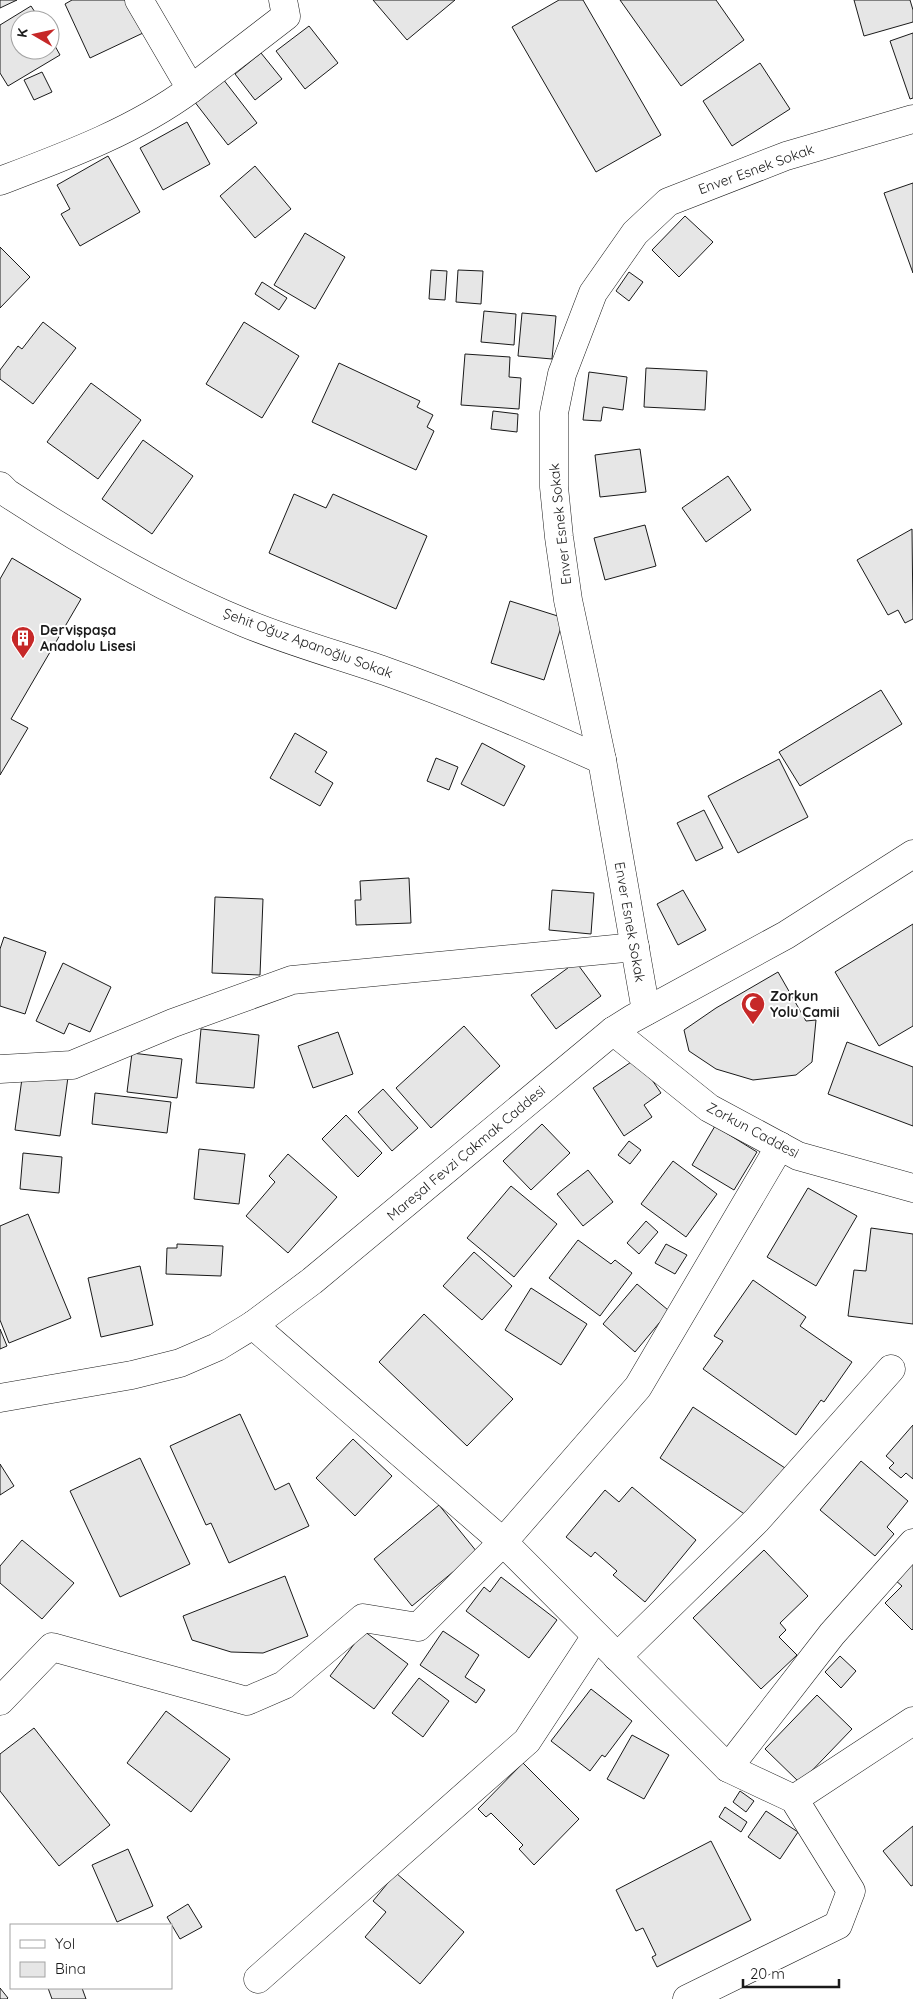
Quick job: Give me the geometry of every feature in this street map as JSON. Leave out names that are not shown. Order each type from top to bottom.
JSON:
[{"type":"street","points":[[140,0],[191,89]]},
{"type":"street","points":[[0,180],[106,139],[166,107],[286,16],[283,0]]},
{"type":"street","name":"Enver Esnek Sokak","points":[[646,1011],[602,760],[568,600],[554,487],[554,413],[562,374],[593,292],[635,233],[668,202],[786,156],[913,119]]},
{"type":"street","name":"Şehit Oğuz Apanoğlu Sokak","points":[[0,486],[6,493],[79,538],[179,593],[246,623],[450,696],[523,725],[602,760]]},
{"type":"street","name":"Mareşal Fevzi Çakmak Caddesi","points":[[0,1398],[132,1375],[180,1363],[217,1347],[253,1325],[312,1280],[613,1031],[786,935],[913,854]]},
{"type":"street","points":[[0,1069],[72,1065],[173,1023],[292,980],[635,947]]},
{"type":"street","name":"Zorkun Caddesi","points":[[613,1031],[709,1108],[798,1156],[913,1188]]},
{"type":"street","points":[[0,1701],[52,1647],[247,1701],[284,1685],[364,1618],[418,1627],[503,1542],[638,1387],[780,1146]]},
{"type":"street","points":[[253,1325],[503,1542],[728,1768],[794,1799],[852,1891],[838,1925],[687,1999]]},
{"type":"street","points":[[617,1657],[757,1520],[892,1369]]},
{"type":"street","points":[[728,1768],[832,1634],[913,1544]]},
{"type":"street","points":[[258,1979],[527,1741],[596,1636]]},
{"type":"street","points":[[794,1799],[913,1721]]},
{"type":"building","points":[[0,0],[17,0],[0,8]]},
{"type":"building","points":[[72,0],[127,0],[143,33],[90,58],[65,4]]},
{"type":"building","points":[[373,0],[455,0],[407,40]]},
{"type":"building","points":[[559,0],[583,0],[661,135],[596,172],[512,27]]},
{"type":"building","points":[[620,0],[716,0],[744,40],[681,86]]},
{"type":"building","points":[[854,0],[910,0],[913,10],[913,22],[864,36]]},
{"type":"building","points":[[31,6],[34,10],[24,10]]},
{"type":"building","points":[[10,19],[10,60],[52,60],[8,86],[0,73],[0,25]]},
{"type":"building","points":[[309,26],[338,63],[305,89],[276,51]]},
{"type":"building","points":[[913,33],[913,98],[910,99],[890,41]]},
{"type":"building","points":[[261,53],[282,79],[255,100],[235,74]]},
{"type":"building","points":[[760,63],[790,109],[732,146],[703,101]]},
{"type":"building","points":[[42,72],[52,92],[34,100],[24,80]]},
{"type":"building","points":[[223,79],[257,123],[228,145],[194,101]]},
{"type":"building","points":[[187,122],[210,164],[163,190],[140,148]]},
{"type":"building","points":[[108,156],[140,212],[80,246],[61,214],[70,209],[57,185]]},
{"type":"building","points":[[255,166],[291,209],[255,238],[220,196]]},
{"type":"building","points":[[913,183],[913,273],[884,193]]},
{"type":"building","points":[[685,216],[713,242],[679,277],[652,250]]},
{"type":"building","points":[[305,233],[345,257],[315,309],[274,285]]},
{"type":"building","points":[[0,247],[30,277],[0,308]]},
{"type":"building","points":[[431,270],[447,271],[445,300],[429,299]]},
{"type":"building","points":[[458,270],[483,271],[481,304],[456,302]]},
{"type":"building","points":[[629,272],[643,282],[629,301],[616,291]]},
{"type":"building","points":[[262,282],[287,298],[279,310],[255,294]]},
{"type":"building","points":[[484,311],[516,314],[514,345],[481,342]]},
{"type":"building","points":[[522,313],[556,316],[552,359],[518,356]]},
{"type":"building","points":[[43,322],[76,348],[33,404],[0,379],[0,370],[18,346],[22,349]]},
{"type":"building","points":[[244,322],[299,356],[262,418],[206,384]]},
{"type":"building","points":[[465,354],[510,357],[509,377],[521,378],[519,409],[461,405]]},
{"type":"building","points":[[339,363],[420,401],[417,407],[433,415],[427,427],[434,431],[416,470],[312,422]]},
{"type":"building","points":[[646,368],[707,371],[705,410],[644,407]]},
{"type":"building","points":[[589,372],[627,377],[623,410],[603,407],[601,421],[583,420]]},
{"type":"building","points":[[91,383],[141,420],[98,479],[47,442]]},
{"type":"building","points":[[493,411],[518,414],[517,432],[491,429]]},
{"type":"building","points":[[143,440],[193,476],[152,534],[102,499]]},
{"type":"building","points":[[640,449],[646,492],[600,497],[595,455]]},
{"type":"building","points":[[728,476],[751,510],[706,542],[682,508]]},
{"type":"building","points":[[294,494],[326,508],[333,494],[427,536],[396,609],[269,553]]},
{"type":"building","points":[[645,525],[656,566],[605,580],[594,538]]},
{"type":"building","points":[[912,529],[913,619],[905,623],[898,610],[888,615],[857,560]]},
{"type":"building","name":"Dervişpaşa Anadolu Lisesi","points":[[12,558],[81,599],[11,719],[28,728],[0,775],[0,579]]},
{"type":"building","points":[[510,601],[564,618],[544,680],[491,663]]},
{"type":"building","points":[[881,690],[902,724],[800,786],[779,752]]},
{"type":"building","points":[[295,733],[327,752],[315,772],[333,783],[320,806],[270,778]]},
{"type":"building","points":[[482,743],[525,766],[504,806],[461,784]]},
{"type":"building","points":[[436,758],[458,767],[449,790],[427,781]]},
{"type":"building","points":[[779,759],[808,817],[738,853],[708,796]]},
{"type":"building","points":[[704,810],[723,848],[696,861],[677,823]]},
{"type":"building","points":[[409,878],[411,923],[356,925],[355,900],[361,900],[360,881]]},
{"type":"building","points":[[552,890],[594,893],[591,934],[549,930]]},
{"type":"building","points":[[683,890],[706,930],[678,945],[657,904]]},
{"type":"building","points":[[215,897],[263,899],[260,975],[212,973]]},
{"type":"building","points":[[913,924],[913,1026],[879,1046],[835,972]]},
{"type":"building","points":[[4,937],[46,952],[25,1014],[0,1006],[0,949]]},
{"type":"building","points":[[576,962],[601,996],[556,1029],[531,995]]},
{"type":"building","points":[[63,963],[111,987],[90,1032],[69,1023],[64,1034],[36,1021]]},
{"type":"building","name":"Zorkun Yolu Camii","points":[[778,972],[806,1021],[816,1020],[812,1062],[796,1075],[753,1080],[716,1069],[689,1051],[684,1030],[716,1008]]},
{"type":"building","points":[[464,1026],[500,1066],[431,1128],[396,1088]]},
{"type":"building","points":[[201,1029],[259,1035],[254,1088],[196,1083]]},
{"type":"building","points":[[338,1032],[353,1074],[313,1088],[298,1046]]},
{"type":"building","points":[[847,1042],[913,1067],[913,1126],[828,1094]]},
{"type":"building","points":[[132,1053],[182,1059],[177,1098],[127,1092]]},
{"type":"building","points":[[637,1058],[661,1093],[644,1105],[652,1117],[624,1136],[593,1088]]},
{"type":"building","points":[[23,1071],[68,1077],[60,1136],[15,1130]]},
{"type":"building","points":[[383,1089],[418,1128],[392,1151],[358,1112]]},
{"type":"building","points":[[95,1093],[171,1102],[167,1133],[92,1124]]},
{"type":"building","points":[[346,1115],[382,1153],[358,1177],[322,1139]]},
{"type":"building","points":[[542,1124],[570,1153],[531,1190],[503,1161]]},
{"type":"building","points":[[715,1126],[757,1152],[734,1190],[692,1165]]},
{"type":"building","points":[[629,1141],[641,1150],[630,1164],[618,1155]]},
{"type":"building","points":[[199,1149],[245,1154],[239,1204],[194,1199]]},
{"type":"building","points":[[23,1153],[62,1157],[59,1193],[20,1189]]},
{"type":"building","points":[[288,1154],[337,1197],[288,1253],[246,1216],[275,1182],[269,1176]]},
{"type":"building","points":[[673,1161],[717,1194],[686,1237],[641,1204]]},
{"type":"building","points":[[588,1170],[613,1202],[583,1226],[557,1194]]},
{"type":"building","points":[[511,1186],[557,1224],[514,1277],[467,1238]]},
{"type":"building","points":[[808,1188],[857,1216],[816,1286],[767,1257]]},
{"type":"building","points":[[28,1214],[71,1318],[9,1343],[0,1320],[0,1226]]},
{"type":"building","points":[[646,1221],[658,1232],[639,1254],[627,1243]]},
{"type":"building","points":[[871,1228],[913,1234],[913,1324],[848,1316],[854,1270],[866,1271]]},
{"type":"building","points":[[578,1240],[611,1264],[615,1260],[632,1273],[600,1316],[549,1278]]},
{"type":"building","points":[[177,1244],[223,1246],[221,1276],[166,1274],[167,1248],[177,1248]]},
{"type":"building","points":[[666,1244],[687,1255],[675,1274],[655,1263]]},
{"type":"building","points":[[474,1252],[512,1286],[482,1320],[443,1286]]},
{"type":"building","points":[[140,1266],[153,1325],[101,1337],[88,1278]]},
{"type":"building","points":[[753,1280],[806,1317],[800,1326],[852,1362],[824,1402],[821,1400],[796,1435],[703,1369],[723,1341],[714,1336]]},
{"type":"building","points":[[637,1284],[674,1315],[665,1326],[660,1322],[635,1352],[603,1324]]},
{"type":"building","points":[[531,1288],[587,1324],[561,1365],[505,1330]]},
{"type":"building","points":[[424,1314],[513,1399],[467,1446],[379,1362]]},
{"type":"building","points":[[0,1329],[7,1346],[0,1349]]},
{"type":"building","points":[[693,1407],[785,1468],[752,1519],[660,1458]]},
{"type":"building","points":[[240,1414],[275,1490],[289,1483],[309,1526],[229,1563],[211,1523],[206,1525],[170,1446]]},
{"type":"building","points":[[913,1425],[913,1479],[906,1473],[901,1478],[889,1468],[894,1463],[886,1456]]},
{"type":"building","points":[[353,1439],[392,1476],[355,1516],[316,1478]]},
{"type":"building","points":[[140,1458],[190,1564],[120,1597],[70,1491]]},
{"type":"building","points":[[861,1461],[908,1501],[887,1527],[894,1534],[875,1556],[820,1510]]},
{"type":"building","points":[[0,1464],[14,1486],[0,1495]]},
{"type":"building","points":[[632,1487],[696,1540],[645,1602],[613,1575],[617,1571],[595,1552],[591,1557],[566,1537],[605,1490],[619,1502]]},
{"type":"building","points":[[439,1505],[477,1552],[412,1606],[374,1559]]},
{"type":"building","points":[[22,1540],[74,1583],[42,1619],[0,1583],[0,1566]]},
{"type":"building","points":[[764,1550],[808,1596],[780,1623],[786,1630],[779,1637],[797,1655],[761,1689],[693,1618]]},
{"type":"building","points":[[913,1563],[912,1630],[885,1603],[902,1586],[895,1580]]},
{"type":"building","points":[[285,1576],[308,1636],[263,1653],[231,1652],[192,1640],[183,1616]]},
{"type":"building","points":[[501,1577],[557,1620],[529,1658],[466,1611],[484,1587],[490,1592]]},
{"type":"building","points":[[364,1631],[408,1664],[374,1709],[330,1676]]},
{"type":"building","points":[[443,1631],[479,1655],[465,1677],[485,1690],[476,1703],[420,1665]]},
{"type":"building","points":[[840,1656],[856,1671],[841,1688],[825,1672]]},
{"type":"building","points":[[419,1678],[449,1701],[423,1737],[392,1713]]},
{"type":"building","points":[[591,1689],[632,1721],[605,1757],[602,1755],[590,1771],[551,1741]]},
{"type":"building","points":[[817,1695],[852,1729],[800,1783],[765,1749]]},
{"type":"building","points":[[166,1711],[230,1759],[191,1812],[127,1763]]},
{"type":"building","points":[[34,1728],[110,1825],[59,1866],[0,1791],[0,1754]]},
{"type":"building","points":[[632,1735],[669,1755],[644,1799],[607,1779]]},
{"type":"building","points":[[523,1763],[579,1819],[534,1865],[519,1849],[523,1845],[491,1813],[486,1817],[478,1809]]},
{"type":"building","points":[[740,1791],[754,1801],[746,1812],[733,1802]]},
{"type":"building","points":[[725,1807],[747,1822],[741,1832],[719,1817]]},
{"type":"building","points":[[766,1811],[798,1832],[780,1859],[748,1837]]},
{"type":"building","points":[[913,1826],[913,1885],[911,1886],[883,1851]]},
{"type":"building","points":[[711,1841],[751,1920],[657,1967],[652,1957],[656,1955],[643,1928],[636,1931],[616,1890]]},
{"type":"building","points":[[128,1849],[153,1906],[117,1922],[92,1865]]},
{"type":"building","points":[[396,1873],[464,1932],[420,1984],[365,1937],[386,1912],[373,1901]]},
{"type":"building","points":[[188,1904],[202,1927],[180,1939],[167,1917]]},
{"type":"building","points":[[0,1988],[8,1998],[7,1999],[0,1999]]},
{"type":"building","points":[[48,1989],[82,1989],[86,1999],[52,1999]]},
{"type":"place","name":"Dervişpaşa Anadolu Lisesi","points":[[23,659]]},
{"type":"place","name":"Zorkun Yolu Camii","points":[[753,1025]]}]
